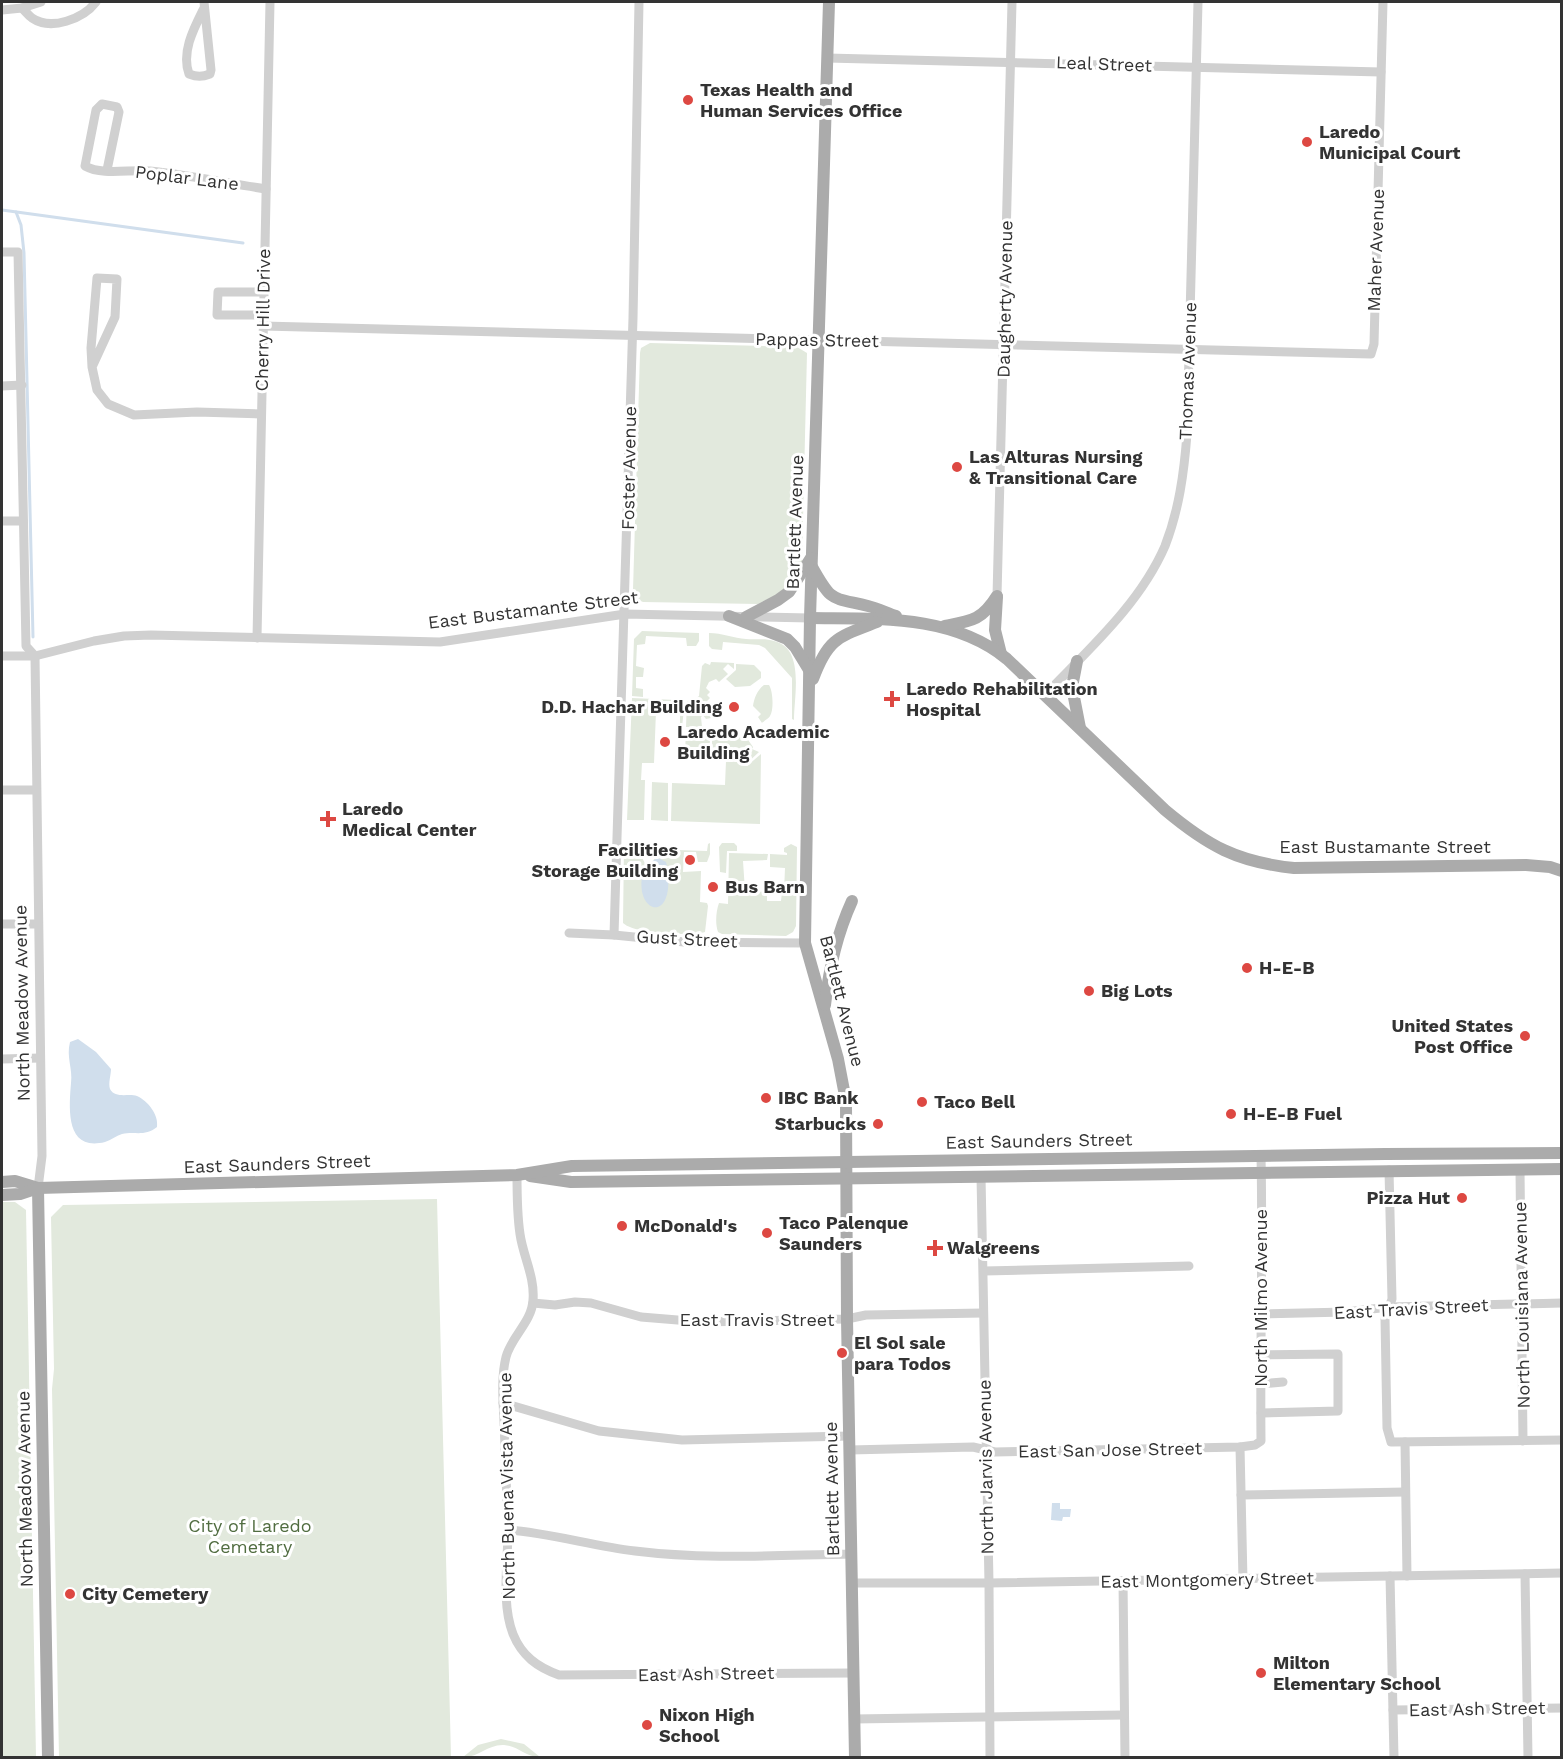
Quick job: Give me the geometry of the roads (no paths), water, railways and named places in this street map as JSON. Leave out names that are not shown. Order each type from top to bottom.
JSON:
[{"type":"main road","name":"Bartlett Avenue","points":[[829,2],[810,618],[806,944],[838,1059],[846,1101],[855,1758]]},
{"type":"main road","points":[[746,616],[785,595],[812,562],[824,588],[835,598],[868,606],[908,620]]},
{"type":"main road","points":[[941,627],[978,617],[987,611],[997,596]]},
{"type":"main road","points":[[997,596],[995,630],[1001,654]]},
{"type":"main road","points":[[729,616],[787,639],[809,670]]},
{"type":"main road","name":"East Bustamante Street","points":[[810,618],[908,620],[941,627],[979,641],[1001,654],[1191,832],[1245,860],[1294,868],[1526,865],[1558,868]]},
{"type":"main road","points":[[809,688],[820,660],[832,643],[846,633],[884,619]]},
{"type":"main road","points":[[1077,661],[1072,687],[1080,728]]},
{"type":"main road","points":[[824,1012],[827,982],[836,942],[852,901]]},
{"type":"main road","points":[[1361,1171],[1374,1165],[1393,1162],[1471,1162],[1480,1153]]},
{"type":"main road","name":"East Saunders Street","points":[[2,1195],[20,1194],[38,1188],[517,1175],[572,1166],[1562,1153]]},
{"type":"main road","points":[[1066,1174],[1069,1170],[1078,1167],[1113,1165],[1121,1158]]},
{"type":"main road","name":"East Saunders Street","points":[[517,1175],[571,1182],[1562,1169]]},
{"type":"main road","name":"East Saunders Street","points":[[2,1182],[15,1181],[38,1188]]},
{"type":"main road","name":"North Meadow Avenue","points":[[38,1188],[48,1758]]},
{"type":"street","points":[[2,10],[22,8],[41,2]]},
{"type":"street","points":[[22,8],[33,19],[50,24],[73,18],[96,2]]},
{"type":"street","name":"Cherry Hill Drive","points":[[257,638],[270,2]]},
{"type":"street","name":"Foster Avenue","points":[[614,934],[625,614],[639,2]]},
{"type":"street","name":"Daugherty Avenue","points":[[997,596],[1012,2]]},
{"type":"street","name":"Thomas Avenue","points":[[1045,695],[1125,609],[1150,574],[1164,547],[1175,517],[1182,487],[1187,434],[1198,2]]},
{"type":"street","name":"Maher Avenue","points":[[1371,354],[1374,344],[1383,2]]},
{"type":"street","points":[[204,5],[211,70],[210,74],[195,77],[189,74],[186,68],[189,38],[204,5]]},
{"type":"street","name":"Leal Street","points":[[827,58],[1381,72]]},
{"type":"street","name":"Poplar Lane","points":[[107,171],[119,112],[117,107],[102,104],[96,110],[85,166],[92,170],[107,171],[148,171],[266,189]]},
{"type":"street","name":"North Meadow Avenue","points":[[2,252],[18,252],[26,646],[35,656],[42,1156],[38,1188]]},
{"type":"street","points":[[92,367],[115,317],[117,279],[97,278],[91,348],[92,367],[97,390],[108,404],[134,415],[197,412],[261,414]]},
{"type":"street","points":[[263,315],[217,315],[218,292],[264,292]]},
{"type":"street","name":"Pappas Street","points":[[263,326],[1371,354]]},
{"type":"street","points":[[2,386],[22,385]]},
{"type":"street","points":[[2,521],[23,521]]},
{"type":"street","name":"East Bustamante Street","points":[[2,656],[35,656],[124,636],[440,642],[625,614],[810,618]]},
{"type":"street","points":[[2,790],[36,790]]},
{"type":"street","points":[[2,924],[38,924]]},
{"type":"street","name":"Gust Street","points":[[569,933],[614,934],[684,942],[806,944]]},
{"type":"street","points":[[2,1059],[40,1059]]},
{"type":"street","name":"North Milmo Avenue","points":[[1261,1156],[1263,1264],[1260,1314],[1261,1441]]},
{"type":"street","points":[[1389,1170],[1392,1299],[1385,1318],[1385,1329],[1387,1428],[1391,1442],[1562,1440]]},
{"type":"street","name":"North Louisiana Avenue","points":[[1520,1170],[1524,1441]]},
{"type":"street","points":[[517,1175],[519,1233],[532,1278],[533,1303]]},
{"type":"street","name":"North Jarvis Avenue","points":[[981,1176],[990,1758]]},
{"type":"street","points":[[984,1271],[1189,1266]]},
{"type":"street","name":"East Travis Street","points":[[533,1303],[555,1305],[575,1302],[591,1303],[641,1317],[702,1322],[983,1313]]},
{"type":"street","name":"North Buena Vista Avenue","points":[[533,1303],[529,1316],[506,1356],[503,1403],[508,1598],[513,1632],[520,1649],[528,1659],[544,1670],[559,1675]]},
{"type":"street","name":"East Travis Street","points":[[1260,1314],[1562,1304]]},
{"type":"street","points":[[1260,1356],[1338,1354],[1338,1411],[1261,1413]]},
{"type":"street","points":[[1260,1383],[1283,1382]]},
{"type":"street","points":[[503,1403],[599,1431],[682,1440],[850,1436]]},
{"type":"street","name":"East San Jose Street","points":[[850,1450],[973,1448],[995,1452],[1240,1447],[1255,1445],[1261,1441]]},
{"type":"street","points":[[1405,1442],[1407,1576]]},
{"type":"street","points":[[1240,1447],[1243,1580]]},
{"type":"street","points":[[1241,1495],[1405,1492]]},
{"type":"street","points":[[508,1530],[598,1546],[675,1555],[852,1554]]},
{"type":"street","points":[[1525,1574],[1528,1758]]},
{"type":"street","name":"East Montgomery Street","points":[[852,1583],[1243,1580],[1562,1574]]},
{"type":"street","points":[[1390,1576],[1394,1758]]},
{"type":"street","points":[[1123,1581],[1125,1758]]},
{"type":"street","name":"East Ash Street","points":[[559,1675],[854,1673]]},
{"type":"street","name":"East Ash Street","points":[[1393,1710],[1562,1708]]},
{"type":"street","points":[[854,1719],[1124,1715]]},
{"type":"water","points":[[658,858],[666,862],[668,886],[665,899],[660,906],[653,907],[647,903],[641,881],[645,865]]},
{"type":"water","points":[[78,1039],[96,1052],[111,1069],[109,1084],[112,1092],[119,1095],[134,1095],[145,1101],[154,1113],[157,1127],[144,1133],[122,1134],[105,1142],[83,1141],[76,1134],[70,1115],[69,1053],[70,1042]]},
{"type":"water","points":[[1052,1503],[1060,1503],[1060,1509],[1071,1509],[1070,1517],[1063,1517],[1062,1521],[1051,1520]]},
{"type":"waterway","points":[[2,210],[243,243]]},
{"type":"waterway","points":[[16,212],[21,225],[24,253],[33,637]]},
{"type":"place","name":"Texas Health and Human Services Office","points":[[688,100]]},
{"type":"place","name":"Laredo Municipal Court","points":[[1307,142]]},
{"type":"place","name":"Las Alturas Nursing & Transitional Care","points":[[957,467]]},
{"type":"place","name":"Laredo Rehabilitation Hospital","points":[[892,699]]},
{"type":"place","name":"D.D. Hachar Building","points":[[734,707]]},
{"type":"place","name":"Laredo Academic Building","points":[[665,742]]},
{"type":"place","name":"Laredo Medical Center","points":[[328,819]]},
{"type":"place","name":"Facilities Storage Building","points":[[690,860]]},
{"type":"place","name":"Bus Barn","points":[[713,887]]},
{"type":"place","name":"H-E-B","points":[[1247,968]]},
{"type":"place","name":"Big Lots","points":[[1089,991]]},
{"type":"place","name":"United States Post Office","points":[[1525,1036]]},
{"type":"place","name":"IBC Bank","points":[[766,1098]]},
{"type":"place","name":"Taco Bell","points":[[922,1102]]},
{"type":"place","name":"H-E-B Fuel","points":[[1231,1114]]},
{"type":"place","name":"Starbucks","points":[[878,1124]]},
{"type":"place","name":"Pizza Hut","points":[[1462,1198]]},
{"type":"place","name":"McDonald's","points":[[622,1226]]},
{"type":"place","name":"Taco Palenque Saunders","points":[[767,1233]]},
{"type":"place","name":"Walgreens","points":[[935,1248]]},
{"type":"place","name":"El Sol sale para Todos","points":[[842,1353]]},
{"type":"place","name":"City Cemetery","points":[[70,1594]]},
{"type":"place","name":"Milton Elementary School","points":[[1261,1673]]},
{"type":"place","name":"Nixon High School","points":[[647,1725]]},
{"type":"park label","name":"City of Laredo Cemetary","points":[[250,1536]]}]
